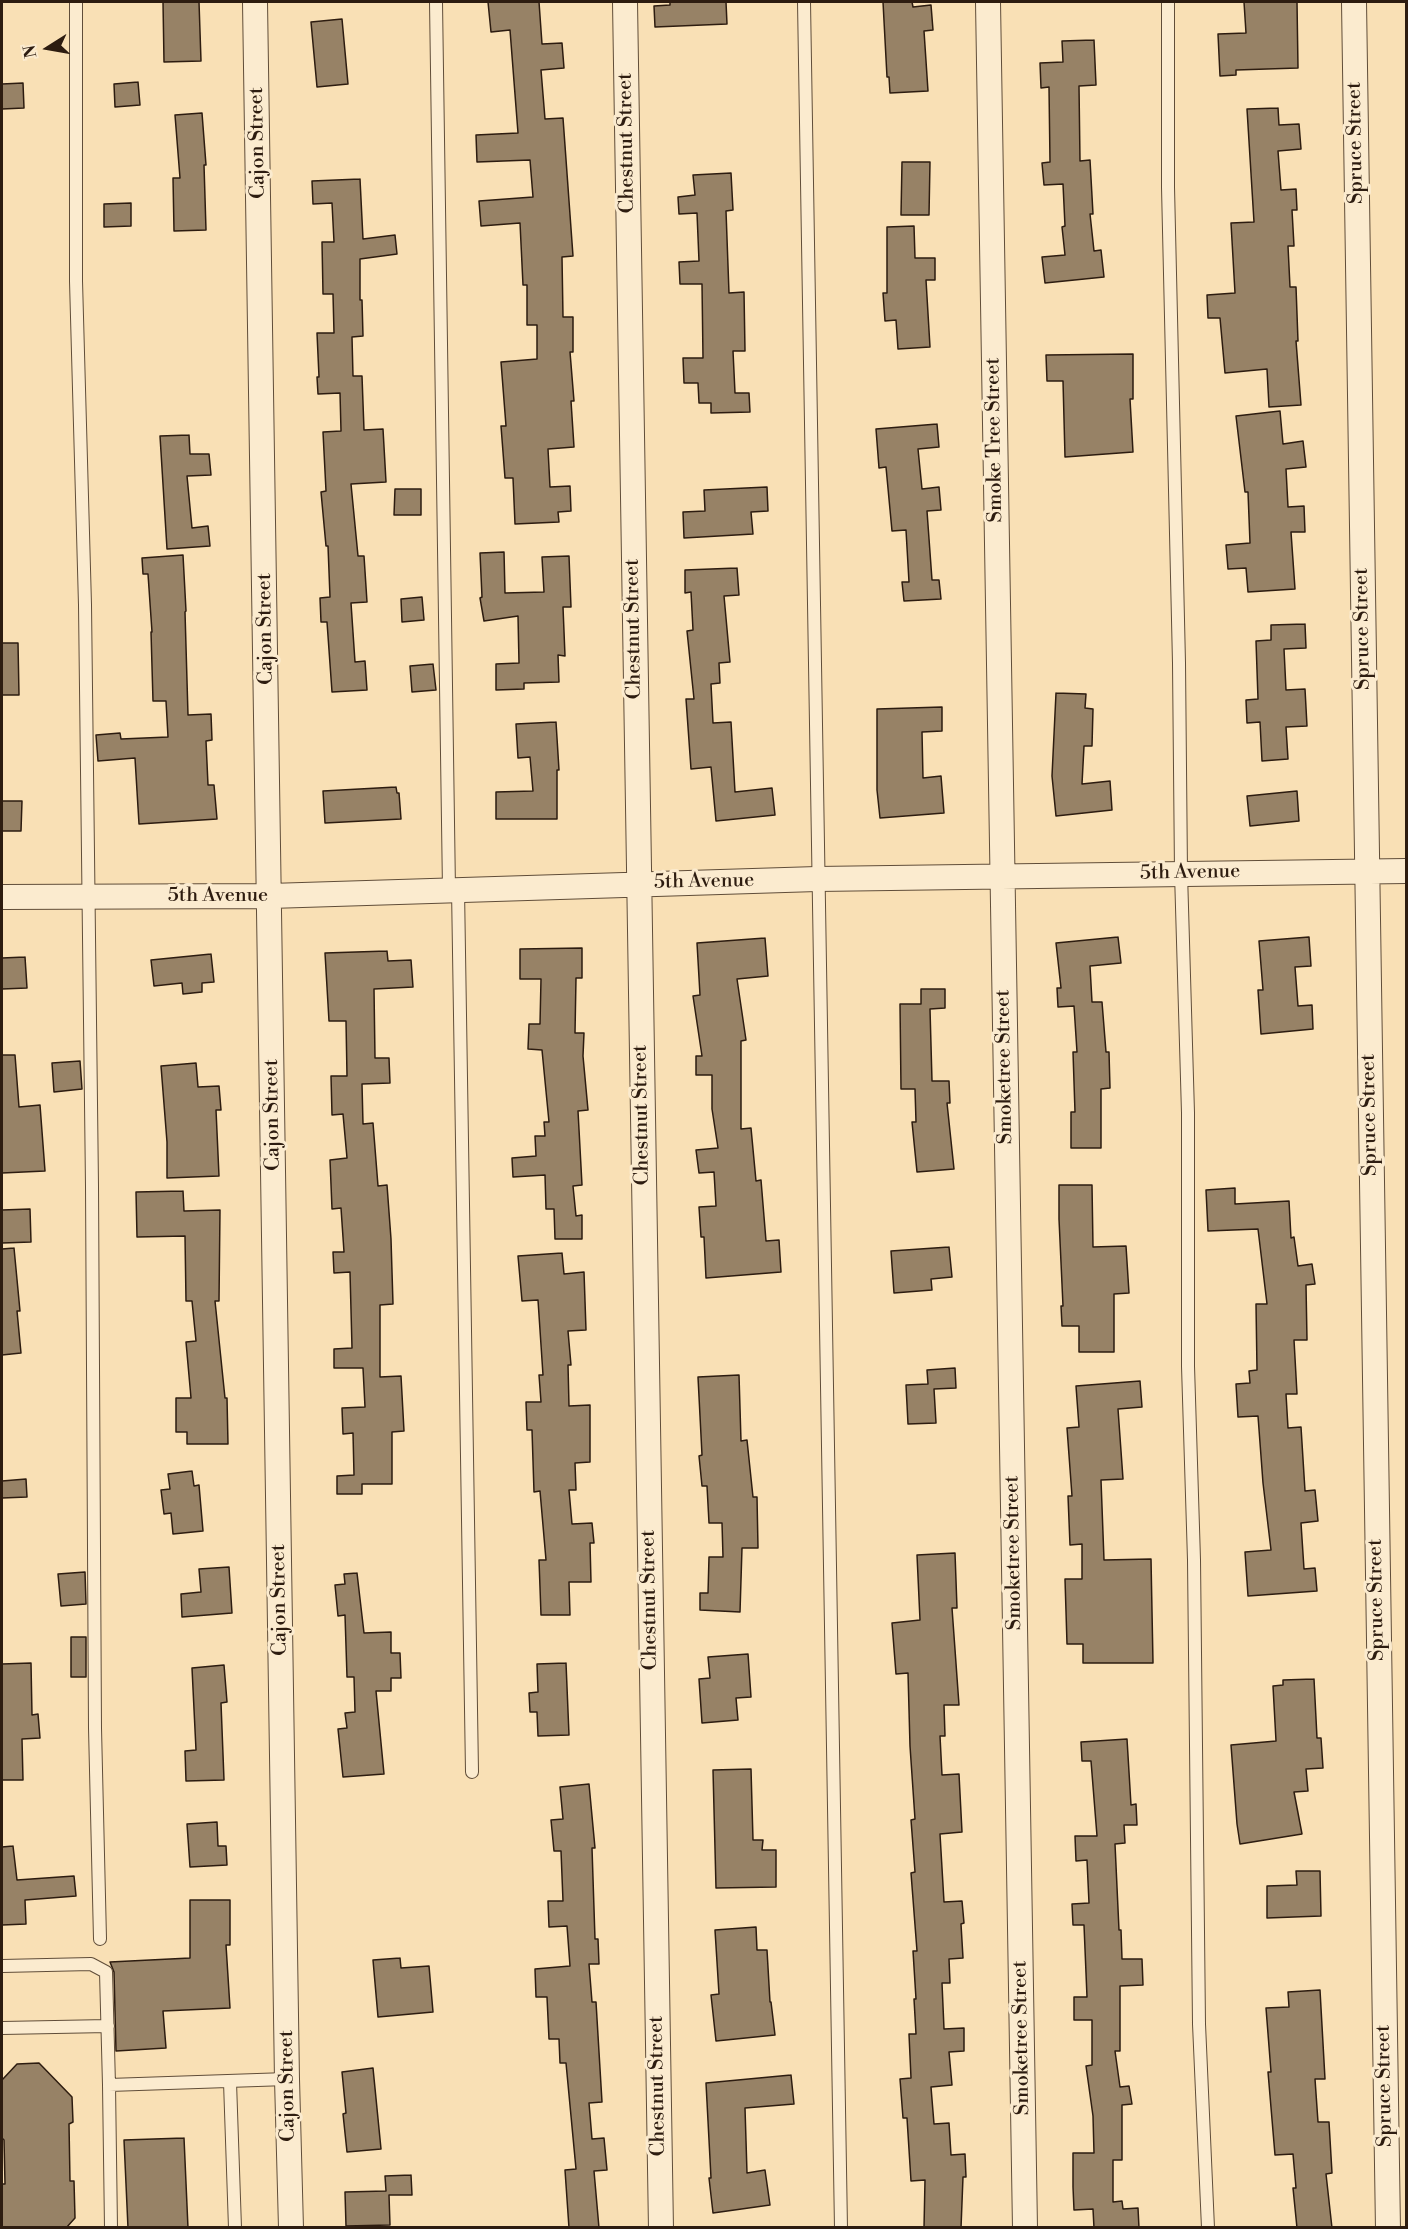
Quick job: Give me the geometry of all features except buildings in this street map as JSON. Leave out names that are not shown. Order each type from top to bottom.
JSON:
[{"type":"street","name":"Cajon Street","points":[[255,2],[291,2228]]},
{"type":"street","name":"Chestnut Street","points":[[625,2],[661,2228]]},
{"type":"street","name":"Smoke Tree Street","points":[[988,2],[1002,878]]},
{"type":"street","name":"Spruce Street","points":[[1354,2],[1388,2228]]},
{"type":"street","name":"5th Avenue","points":[[2,897],[270,896],[817,879],[1407,871]]},
{"type":"street","name":"Smoketree Street","points":[[1002,878],[1025,2228]]},
{"type":"lane","points":[[76,2],[76,281],[85,605],[95,1704],[100,1940]]},
{"type":"lane","points":[[436,2],[472,1772]]},
{"type":"lane","points":[[804,2],[841,2228]]},
{"type":"lane","points":[[1168,2],[1168,187],[1179,663],[1181,873],[1188,1113],[1188,1366],[1194,1560],[1199,2024],[1208,2228]]},
{"type":"lane","points":[[2,1966],[91,1965],[106,1972],[111,2228]]},
{"type":"lane","points":[[2,2028],[108,2026]]},
{"type":"lane","points":[[109,2085],[287,2079]]},
{"type":"lane","points":[[230,2082],[235,2228]]}]
